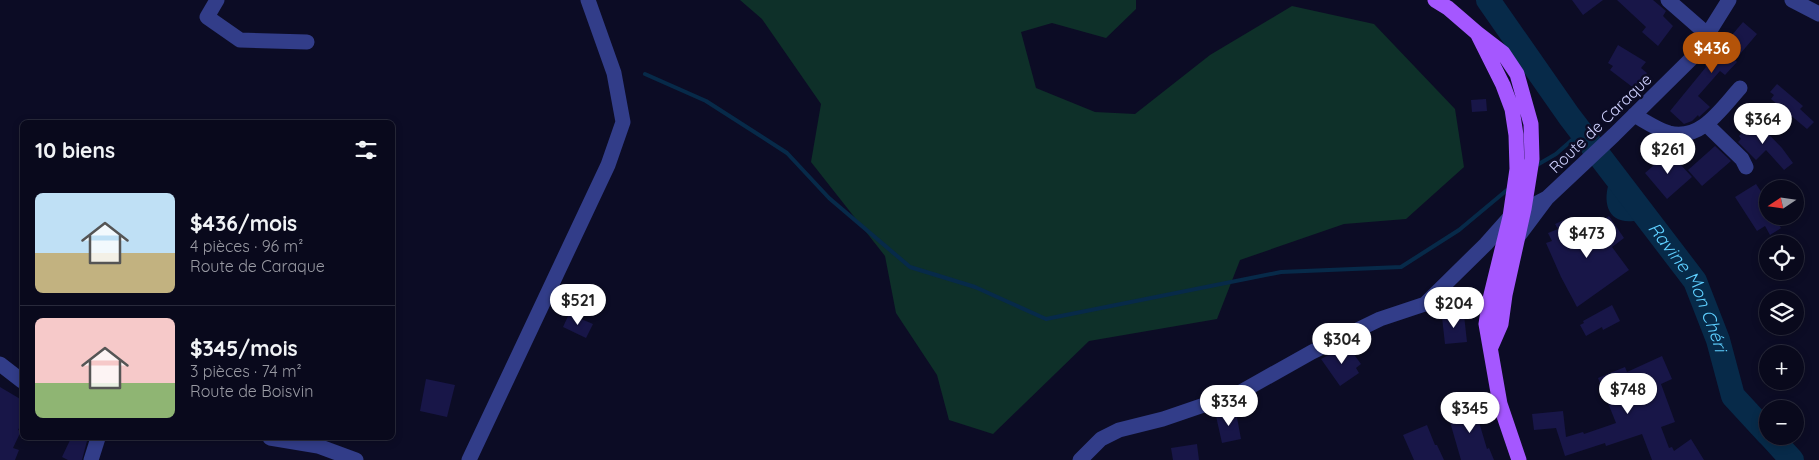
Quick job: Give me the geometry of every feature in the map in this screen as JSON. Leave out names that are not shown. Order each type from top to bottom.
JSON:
[{"type":"main road","points":[[1435,0],[1448,8],[1503,53],[1517,74],[1525,97],[1531,124],[1532,159],[1524,209],[1505,295],[1501,324],[1491,347]]},
{"type":"main road","points":[[1477,33],[1503,85],[1512,109],[1516,135],[1517,169],[1510,217],[1486,324],[1500,404],[1519,460]]},
{"type":"street","points":[[217,0],[207,17],[240,40],[307,42]]},
{"type":"street","points":[[469,460],[608,165],[622,122],[614,73],[588,0]]},
{"type":"street","points":[[1668,0],[1708,34]]},
{"type":"street","name":"Route de Caraque","points":[[1502,248],[1517,238],[1547,198],[1694,56],[1729,0]]},
{"type":"street","points":[[1792,0],[1819,14]]},
{"type":"street","points":[[1634,115],[1670,133],[1687,134],[1707,125],[1740,88]]},
{"type":"street","points":[[1707,125],[1742,159],[1746,167]]},
{"type":"street","name":"Route de Caraque","points":[[1080,460],[1101,439],[1119,430],[1162,419],[1239,393],[1312,352],[1380,319],[1425,304],[1486,244],[1510,217],[1547,198]]},
{"type":"street","points":[[1486,244],[1502,248]]},
{"type":"street","points":[[0,364],[20,379]]},
{"type":"street","points":[[91,460],[97,440]]},
{"type":"street","points":[[282,440],[318,446],[356,460]]},
{"type":"green space","points":[[740,0],[1136,0],[1136,9],[1106,38],[1052,23],[1021,32],[1036,88],[1095,112],[1135,114],[1210,55],[1292,6],[1374,24],[1455,109],[1464,167],[1406,219],[1344,224],[1240,260],[1217,319],[1089,341],[993,434],[949,420],[937,375],[896,313],[885,256],[811,162],[821,104],[762,19]]},
{"type":"water","points":[[1628,179],[1633,187],[1642,214],[1639,220],[1629,221],[1614,217],[1607,205],[1607,189],[1610,180]]},
{"type":"building","points":[[1572,0],[1603,0],[1583,15]]},
{"type":"building","points":[[1617,0],[1653,0],[1666,11],[1663,16],[1673,26],[1658,46],[1642,32],[1646,27]]},
{"type":"building","points":[[1743,22],[1757,34],[1725,75],[1720,71],[1698,96],[1710,107],[1699,117],[1698,115],[1692,121],[1684,124],[1670,111],[1706,67],[1709,62],[1705,59],[1717,45],[1721,48]]},
{"type":"building","points":[[1618,45],[1646,62],[1641,68],[1647,73],[1635,89],[1610,70],[1613,66],[1608,63]]},
{"type":"building","points":[[1777,84],[1803,106],[1800,109],[1814,122],[1807,129],[1771,99],[1774,95],[1770,92]]},
{"type":"building","points":[[1486,99],[1487,111],[1472,112],[1471,100]]},
{"type":"building","points":[[1755,120],[1782,148],[1793,163],[1784,170],[1766,150],[1756,160],[1738,142],[1741,139],[1739,136]]},
{"type":"building","points":[[1715,146],[1731,161],[1702,186],[1688,170]]},
{"type":"building","points":[[1669,152],[1692,177],[1667,199],[1645,173]]},
{"type":"building","points":[[1756,184],[1759,188],[1759,225],[1779,225],[1781,228],[1770,235],[1765,226],[1757,231],[1735,197]]},
{"type":"building","points":[[1609,216],[1624,238],[1612,247],[1629,270],[1577,307],[1546,243],[1552,241],[1548,233],[1558,229],[1555,224],[1566,219],[1576,241],[1599,226],[1597,224]]},
{"type":"building","points":[[1612,305],[1620,321],[1603,330],[1602,327],[1586,336],[1580,325],[1584,323],[1583,321]]},
{"type":"building","points":[[569,314],[593,324],[586,338],[563,327]]},
{"type":"building","points":[[1464,315],[1467,342],[1445,344],[1442,317]]},
{"type":"building","points":[[1347,345],[1361,364],[1356,368],[1359,373],[1340,386],[1321,359]]},
{"type":"building","points":[[1662,356],[1672,379],[1661,384],[1675,422],[1661,427],[1669,448],[1672,447],[1674,451],[1691,439],[1704,460],[1652,460],[1642,434],[1606,446],[1605,443],[1565,456],[1556,428],[1534,430],[1532,414],[1563,411],[1566,437],[1583,432],[1584,434],[1616,423],[1598,378],[1625,367],[1627,372]]},
{"type":"building","points":[[426,379],[455,385],[447,417],[420,411]]},
{"type":"building","points":[[0,387],[20,399],[20,426],[18,430],[20,433],[13,448],[19,450],[15,460],[0,460]]},
{"type":"building","points":[[1481,405],[1487,419],[1479,422],[1487,449],[1489,448],[1494,460],[1461,460],[1448,415]]},
{"type":"building","points":[[1236,412],[1241,439],[1222,443],[1216,416]]},
{"type":"building","points":[[1427,425],[1435,445],[1437,445],[1444,460],[1414,460],[1403,435]]},
{"type":"building","points":[[70,440],[87,441],[82,460],[68,460],[62,457]]},
{"type":"building","points":[[1197,444],[1199,460],[1173,460],[1171,448]]},
{"type":"waterway","name":"Ravine Mon Chéri","points":[[1488,0],[1569,116],[1695,281],[1718,340],[1733,396],[1759,424]]},
{"type":"waterway","points":[[645,74],[706,101],[787,153],[829,198],[910,267],[975,287],[1046,319],[1281,272],[1401,267],[1459,230],[1507,190]]},
{"type":"waterway","points":[[1537,165],[1556,154],[1581,132]]},
{"type":"waterway","name":"Ravine Mon Chéri","points":[[1778,445],[1792,460]]}]
